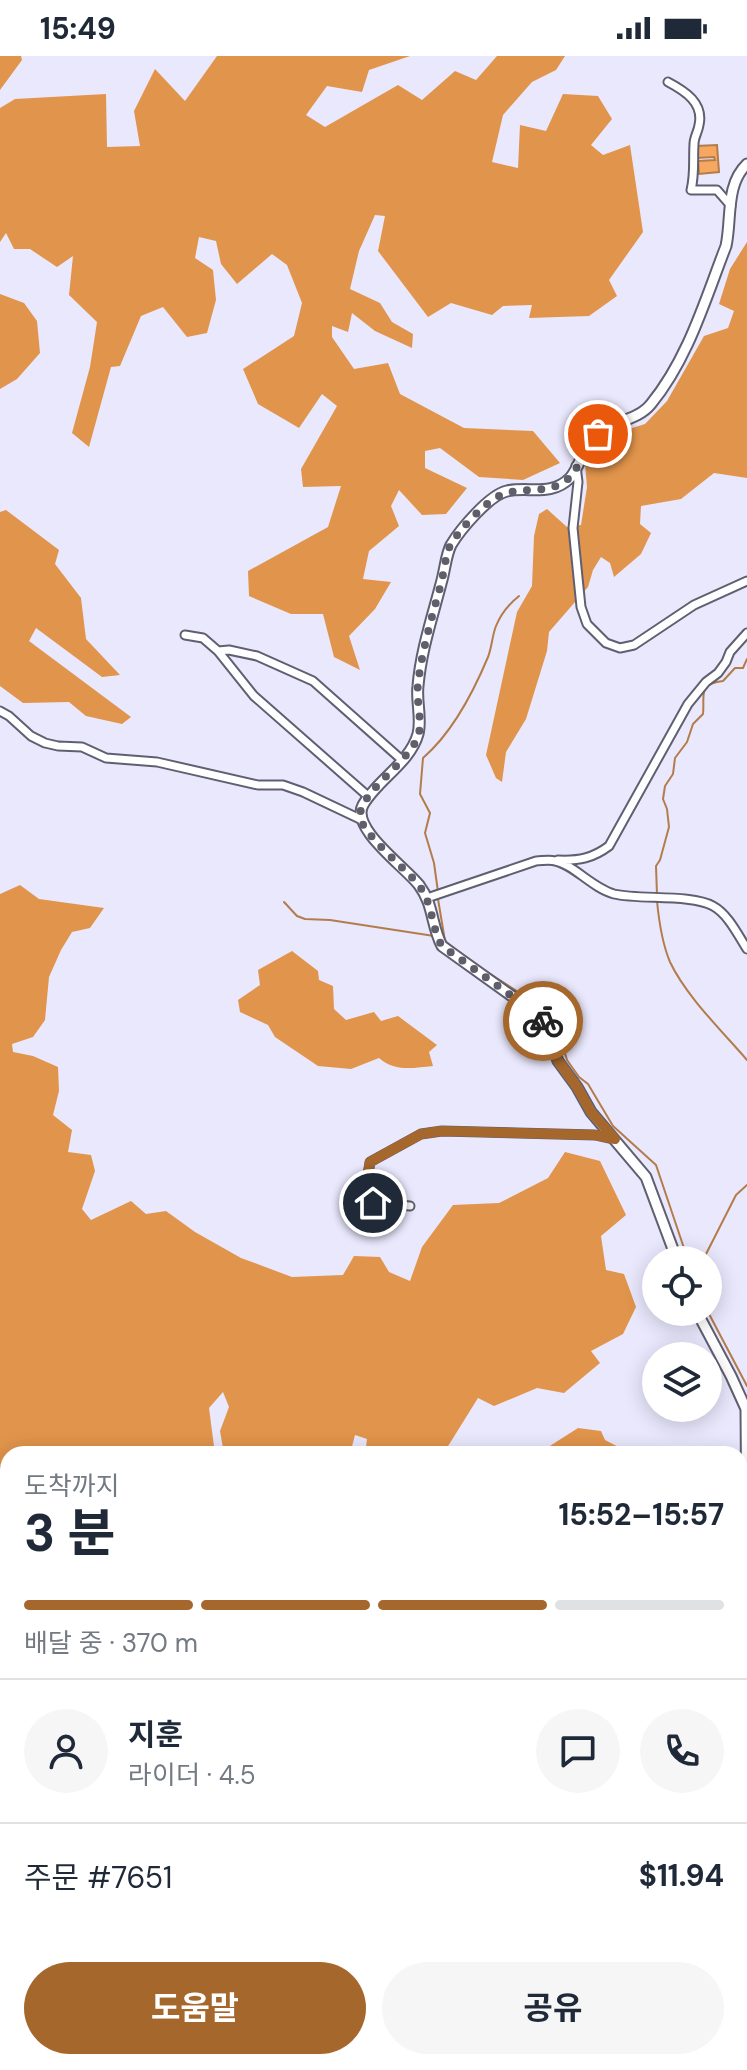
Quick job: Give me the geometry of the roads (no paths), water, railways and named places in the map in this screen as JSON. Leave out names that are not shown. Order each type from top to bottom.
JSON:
[{"type":"street","points":[[668,82],[696,102],[700,113],[694,141],[691,190],[717,190],[731,206]]},
{"type":"street","points":[[360,819],[361,807],[412,748],[419,732],[417,688],[424,646],[450,548],[463,528],[497,496],[505,491],[536,491],[554,487],[570,478],[591,439],[650,406],[693,334],[726,246],[735,180],[747,164]]},
{"type":"street","points":[[576,466],[578,482],[573,528],[581,607],[587,624],[606,643],[620,648],[634,645],[694,605],[747,581]]},
{"type":"street","points":[[427,898],[536,861],[574,861],[595,856],[609,846],[688,704],[718,673],[730,652],[747,633]]},
{"type":"street","points":[[185,635],[203,638],[218,651],[254,696],[369,797]]},
{"type":"street","points":[[218,651],[257,656],[313,681],[402,760]]},
{"type":"street","points":[[0,711],[31,736],[45,743],[82,747],[106,758],[157,762],[258,785],[283,785],[360,819],[419,885],[431,906],[442,946],[544,1022],[558,1061],[591,1112],[646,1177],[672,1246]]},
{"type":"street","points":[[552,860],[615,894],[699,901],[714,906],[731,923],[747,949]]},
{"type":"street","points":[[410,1206],[373,1203],[368,1199],[366,1189],[370,1162],[421,1134],[442,1131],[565,1134],[615,1139]]},
{"type":"street","points":[[704,1326],[746,1409],[746,1446]]},
{"type":"waterway","points":[[438,892],[425,833],[430,813],[420,794],[423,758],[444,736],[461,711],[488,657],[498,622],[519,596]]},
{"type":"waterway","points":[[657,895],[656,866],[669,827],[663,799],[665,786],[673,774],[675,758],[687,742],[693,724],[703,714],[706,688],[723,681],[735,668],[743,668],[747,659]]},
{"type":"waterway","points":[[438,899],[445,941],[463,955]]},
{"type":"waterway","points":[[657,901],[665,947],[677,975],[705,1013],[747,1060]]},
{"type":"waterway","points":[[284,902],[297,916],[305,919],[434,936]]},
{"type":"waterway","points":[[481,968],[534,1002],[556,1024],[567,1060],[588,1084],[613,1126],[656,1165],[683,1246]]},
{"type":"waterway","points":[[710,1246],[736,1195],[747,1185]]},
{"type":"waterway","points":[[715,1326],[747,1386]]}]
